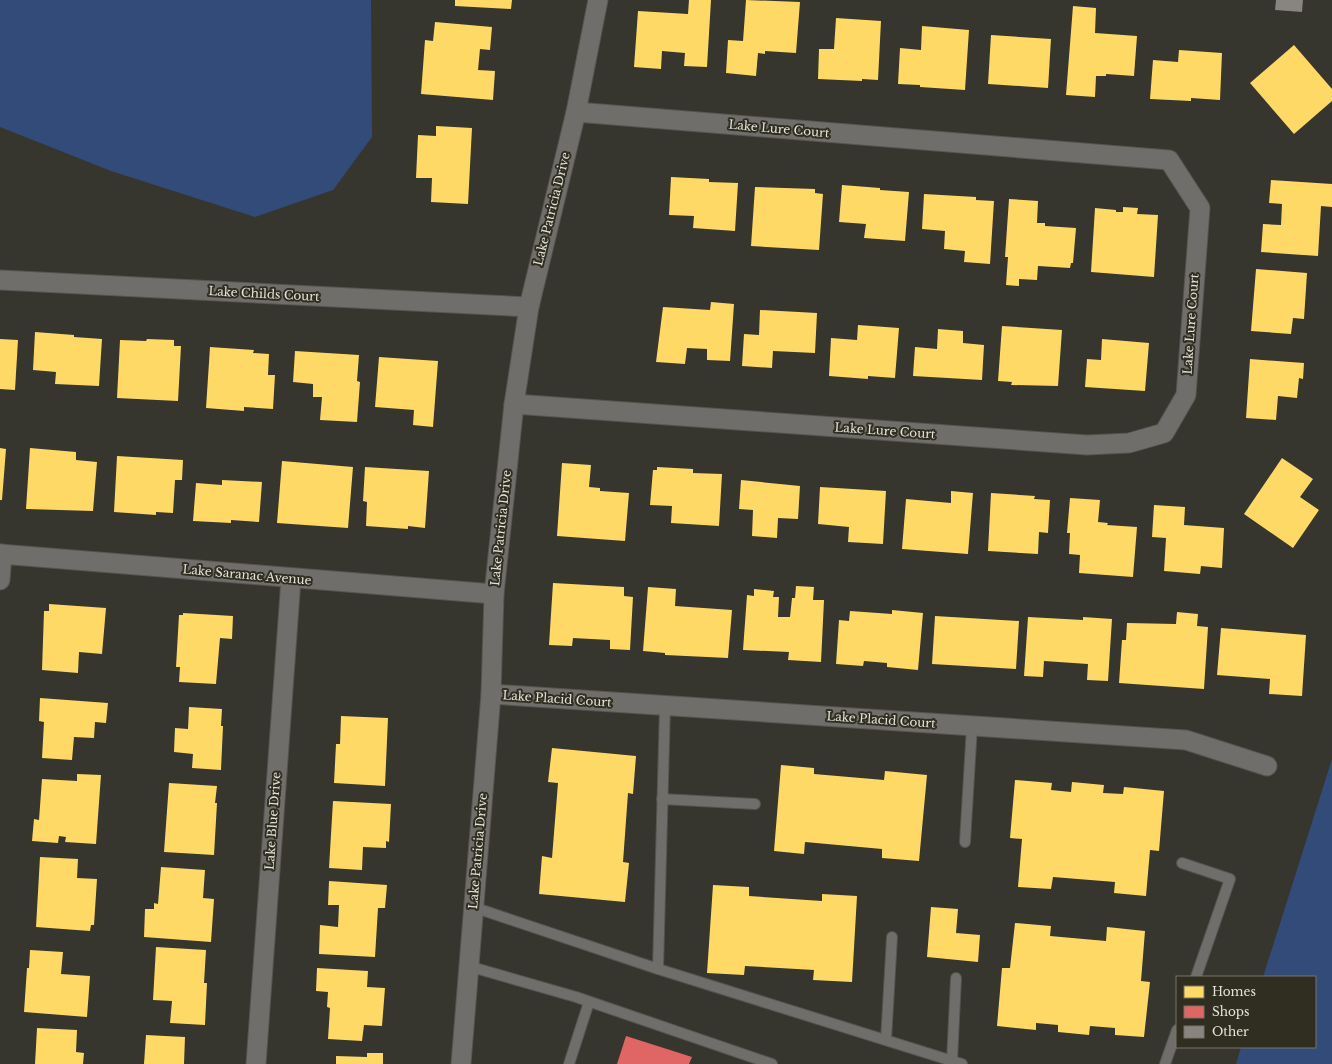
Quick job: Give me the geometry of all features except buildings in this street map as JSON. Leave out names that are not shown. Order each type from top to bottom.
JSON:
[{"type":"street","name":"Lake Patricia Drive","points":[[461,1064],[491,694],[494,594],[514,404],[529,307],[576,112],[598,0]]},
{"type":"street","name":"Lake Lure Court","points":[[514,404],[1088,445],[1129,443],[1164,433],[1186,395],[1200,208],[1169,160],[576,112]]},
{"type":"street","name":"Lake Childs Court","points":[[0,280],[529,307]]},
{"type":"street","name":"Lake Saranac Avenue","points":[[1,554],[291,579],[494,594]]},
{"type":"street","points":[[0,580],[1,554]]},
{"type":"street","name":"Lake Blue Drive","points":[[256,1064],[291,579]]},
{"type":"street","name":"Lake Placid Court","points":[[491,694],[1186,740],[1267,766]]},
{"type":"lane","points":[[658,969],[665,706]]},
{"type":"lane","points":[[965,842],[972,726]]},
{"type":"lane","points":[[662,799],[755,804]]},
{"type":"lane","points":[[1182,862],[1230,879],[1196,976]]},
{"type":"lane","points":[[473,907],[658,969],[957,1062],[956,978]]},
{"type":"lane","points":[[886,1040],[892,937]]},
{"type":"lane","points":[[468,966],[589,1002],[772,1064]]},
{"type":"lane","points":[[569,1064],[589,1002]]},
{"type":"lane","points":[[1165,1064],[1176,1033]]},
{"type":"water","points":[[0,0],[371,0],[372,137],[333,190],[255,217],[111,171],[0,127]]},
{"type":"water","points":[[1332,759],[1332,1064],[1236,1064],[1241,1048],[1316,1048],[1316,976],[1263,976]]}]
